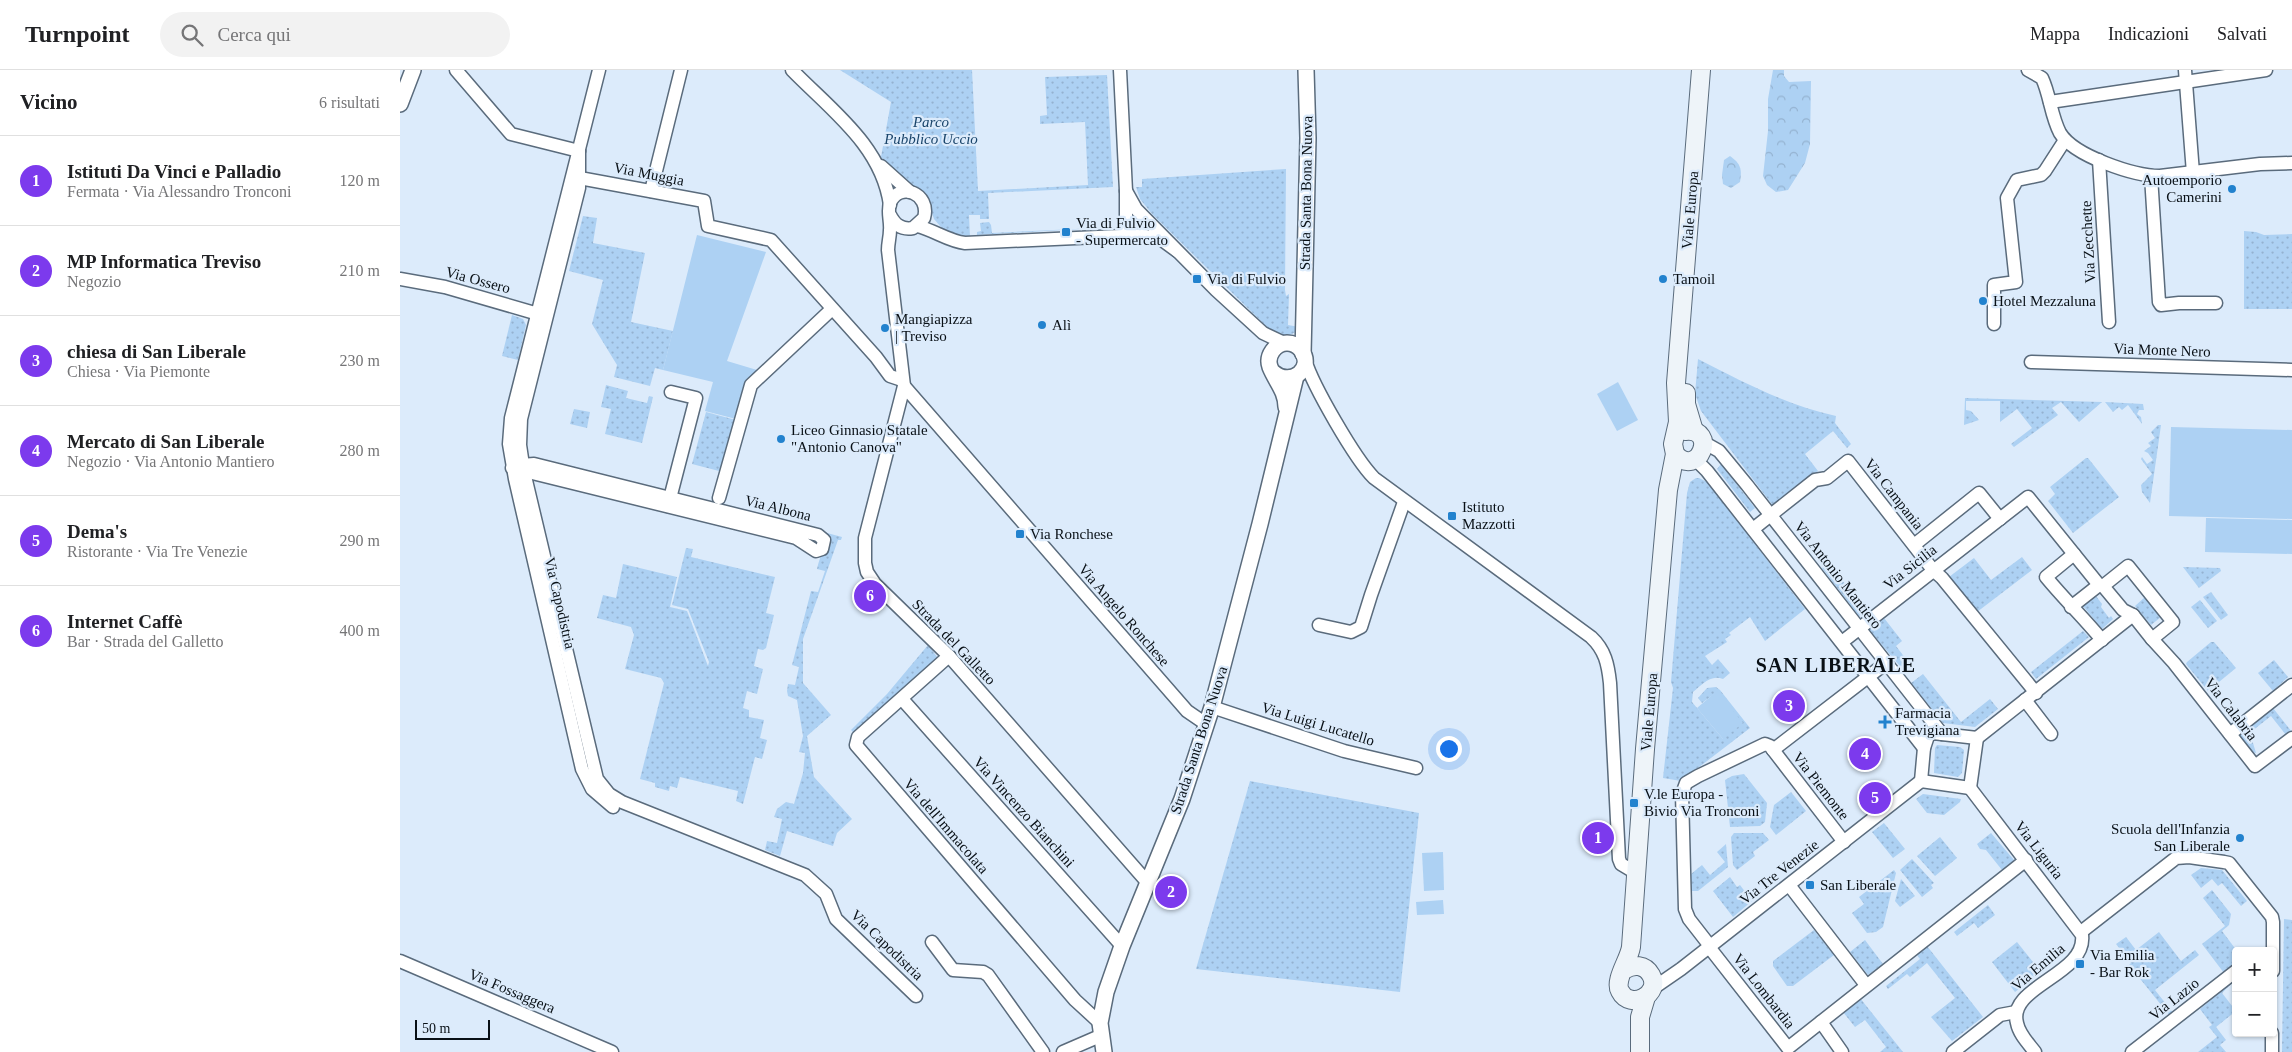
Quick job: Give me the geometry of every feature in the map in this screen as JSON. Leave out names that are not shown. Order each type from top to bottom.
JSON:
[{"type":"main road","name":"Viale Europa","points":[[1640,1052],[1640,1018],[1648,983],[1641,954],[1643,915],[1676,490],[1683,453],[1678,422],[1677,376],[1701,70]]},
{"type":"main road","name":"Viale Europa","points":[[1683,453],[1702,452],[1686,404],[1685,392],[1711,70]]},
{"type":"main road","points":[[1683,453],[1681,432],[1698,437]]},
{"type":"main road","name":"Viale Europa","points":[[1631,1052],[1631,1017],[1628,999],[1618,986],[1620,975],[1624,970],[1632,947],[1636,873],[1668,490],[1683,453]]},
{"type":"main road","points":[[1624,970],[1633,966],[1648,983],[1637,1000],[1628,999]]},
{"type":"street","points":[[456,70],[511,134],[579,151]]},
{"type":"street","name":"Via Capodistria","points":[[599,70],[579,151],[576,177],[542,315],[521,419],[519,468],[582,769],[592,789],[604,802],[618,810],[822,890]]},
{"type":"street","points":[[651,191],[681,70]]},
{"type":"street","name":"Strada del Galletto","points":[[792,70],[855,133],[891,177],[910,192]]},
{"type":"street","points":[[1120,70],[1126,191],[1131,212],[1131,235]]},
{"type":"street","name":"Strada Santa Bona Nuova","points":[[1304,357],[1308,138],[1306,70]]},
{"type":"street","points":[[2028,70],[2042,78],[2057,125],[2065,140],[2099,160],[2126,171],[2151,176],[2193,173],[2260,164],[2292,163]]},
{"type":"street","points":[[2050,102],[2186,76],[2266,70]]},
{"type":"street","points":[[400,104],[407,75]]},
{"type":"street","points":[[2186,76],[2193,173]]},
{"type":"street","points":[[1994,324],[1994,285],[2016,282],[2007,198],[2017,180],[2040,175],[2045,171],[2065,140]]},
{"type":"street","name":"Strada del Galletto","points":[[873,157],[885,180],[890,210],[890,260],[903,383],[865,538],[867,572],[875,584],[949,656],[1148,883]]},
{"type":"street","name":"Via Zecchette","points":[[2099,160],[2109,322]]},
{"type":"street","points":[[2151,176],[2158,302],[2162,305],[2216,303]]},
{"type":"street","name":"Via Muggia","points":[[576,177],[704,201],[708,226],[771,240],[832,309]]},
{"type":"street","points":[[944,236],[931,219],[920,197],[910,192],[895,196],[890,210],[897,225],[913,227],[944,236],[954,241],[973,243],[1131,235],[1158,238],[1176,251]]},
{"type":"street","points":[[913,227],[924,218],[926,207]]},
{"type":"street","points":[[1113,236],[1131,212]]},
{"type":"street","points":[[1131,212],[1176,251],[1263,333],[1286,343],[1296,345],[1304,357],[1316,385],[1366,470],[1404,502],[1591,637],[1602,648],[1607,660],[1609,675],[1619,859],[1621,864],[1636,873]]},
{"type":"street","name":"Strada del Galletto","points":[[890,260],[895,242],[913,227]]},
{"type":"street","name":"Via Ossero","points":[[400,279],[445,287],[542,315]]},
{"type":"street","points":[[719,498],[751,385],[832,309],[876,357],[890,376],[903,383]]},
{"type":"street","name":"Via Capodistria","points":[[542,315],[511,418],[509,444],[530,500],[593,770],[602,787],[608,794],[622,802],[805,875],[822,890],[836,919],[916,996]]},
{"type":"street","points":[[1271,367],[1272,351],[1300,333],[1304,317]]},
{"type":"street","points":[[1246,318],[1258,333],[1285,396],[1285,421]]},
{"type":"street","points":[[876,357],[887,362],[900,362]]},
{"type":"street","points":[[1285,421],[1297,375],[1302,370],[1304,357]]},
{"type":"street","name":"Via Monte Nero","points":[[2031,362],[2292,370]]},
{"type":"street","points":[[1271,367],[1283,378],[1297,375],[1316,385]]},
{"type":"street","name":"Via Angelo Ronchese","points":[[903,383],[1187,711],[1206,724]]},
{"type":"street","points":[[670,502],[696,398],[671,392]]},
{"type":"street","name":"Strada Santa Bona Nuova","points":[[1104,1052],[1100,1030],[1106,992],[1122,946],[1182,799],[1212,707],[1285,421]]},
{"type":"street","name":"Via Antonio Mantiero","points":[[1698,437],[1719,452],[1942,734]]},
{"type":"street","name":"Via Albona","points":[[520,445],[546,472]]},
{"type":"street","points":[[1683,453],[1707,470],[1924,748]]},
{"type":"street","name":"Via Campania","points":[[1753,529],[1815,480],[1827,478],[1848,462],[1933,570],[1942,578],[2030,697]]},
{"type":"street","name":"Via Albona","points":[[519,468],[546,472],[670,502],[818,534],[825,544],[822,549],[816,551],[796,538],[670,502]]},
{"type":"street","points":[[530,500],[546,472]]},
{"type":"street","name":"Via Campania","points":[[1914,545],[1980,492],[2000,519]]},
{"type":"street","name":"Via Sicilia","points":[[1842,642],[2028,497],[2101,586],[2123,610],[2133,615]]},
{"type":"street","points":[[1319,625],[1351,632],[1362,627],[1371,595],[1404,502]]},
{"type":"street","points":[[2074,554],[2046,576],[2071,607],[2084,618],[2102,640]]},
{"type":"street","points":[[2071,607],[2128,566],[2173,622],[2152,639]]},
{"type":"street","points":[[1977,738],[1970,788],[1921,781],[1924,748],[1928,736],[1942,734],[1977,738],[2133,615]]},
{"type":"street","name":"Via Calabria","points":[[2133,615],[2174,663],[2255,766],[2292,738]]},
{"type":"street","name":"Via dell'Immacolata","points":[[949,656],[858,737],[856,741],[858,749],[1100,1030]]},
{"type":"street","name":"Via Piemonte","points":[[1773,750],[1886,663]]},
{"type":"street","points":[[2230,734],[2292,685]]},
{"type":"street","points":[[2030,697],[2052,734]]},
{"type":"street","name":"Via Vincenzo Bianchini","points":[[902,699],[1122,946]]},
{"type":"street","name":"Via Luigi Lucatello","points":[[1212,707],[1344,751],[1416,768]]},
{"type":"street","name":"Via Piemonte","points":[[1709,947],[1689,919],[1685,909],[1682,828],[1684,786],[1698,776],[1765,744],[1773,750],[1844,842]]},
{"type":"street","name":"Via Tre Venezie","points":[[1648,983],[1675,973],[1921,781]]},
{"type":"street","name":"Via Liguria","points":[[1970,788],[2081,932]]},
{"type":"street","points":[[2081,932],[2171,861],[2182,857],[2229,863],[2272,917],[2274,947]]},
{"type":"street","name":"Via Lombardia","points":[[1709,947],[1788,1048],[2026,860]]},
{"type":"street","points":[[1788,885],[1866,985]]},
{"type":"street","name":"Via Emilia","points":[[1953,1052],[2000,1015],[2016,1012],[2022,1001],[2076,958],[2082,946],[2081,932]]},
{"type":"street","points":[[2266,947],[2274,941]]},
{"type":"street","points":[[932,942],[953,970],[983,972],[988,975],[1043,1052]]},
{"type":"street","name":"Via Fossaggera","points":[[400,961],[612,1052]]},
{"type":"street","name":"Via Lazio","points":[[2132,1052],[2232,974]]},
{"type":"street","points":[[2016,1012],[2019,1029],[2035,1052]]},
{"type":"street","points":[[1821,1022],[1842,1052]]},
{"type":"street","points":[[1063,1052],[1100,1030]]},
{"type":"street","points":[[2272,1037],[2272,1052]]},
{"type":"green space","name":"Parco Pubblico Uccio","points":[[840,70],[972,70],[978,191],[1088,185],[1085,122],[1040,124],[1040,116],[1047,115],[1045,77],[1107,75],[1113,187],[988,193],[989,219],[980,219],[980,215],[969,215],[970,237],[961,237],[940,226],[934,219],[926,195],[892,170],[881,157],[891,102]]},
{"type":"green space","points":[[1773,70],[1784,70],[1784,76],[1789,82],[1811,81],[1810,144],[1805,163],[1788,190],[1776,192],[1767,185],[1763,176],[1768,131],[1768,99]]},
{"type":"green space","points":[[1730,156],[1739,164],[1741,174],[1740,182],[1731,188],[1723,184],[1722,175],[1724,160]]},
{"type":"green space","points":[[1286,169],[1285,290],[1286,296],[1289,294],[1288,325],[1299,327],[1292,334],[1284,335],[1266,330],[1268,328],[1152,214],[1140,199],[1136,187],[1142,187],[1142,179]]},
{"type":"green space","points":[[583,216],[597,218],[593,243],[645,253],[631,322],[673,331],[663,370],[655,368],[650,386],[614,377],[617,365],[592,324],[603,280],[569,271]]},
{"type":"green space","points":[[989,222],[992,233],[1097,228],[977,235],[977,232],[981,231],[980,223]]},
{"type":"green space","points":[[2244,231],[2264,235],[2292,234],[2292,309],[2244,309]]},
{"type":"green space","points":[[697,235],[766,252],[727,361],[757,370],[749,380],[736,419],[705,411],[713,382],[663,370]]},
{"type":"green space","points":[[512,315],[523,319],[526,325],[518,360],[502,356]]},
{"type":"green space","points":[[1698,359],[1782,399],[1836,416],[1835,423],[1851,444],[1847,448],[1833,431],[1805,454],[1818,471],[1774,507],[1701,411],[1695,394]]},
{"type":"green space","points":[[1618,382],[1638,420],[1617,431],[1597,394]]},
{"type":"green space","points":[[606,385],[628,391],[626,398],[647,403],[649,396],[653,397],[642,443],[605,434],[611,409],[601,407]]},
{"type":"green space","points":[[1965,398],[2102,402],[2079,422],[2061,402],[2052,408],[2058,415],[2014,447],[2011,444],[2032,428],[2017,409],[2000,422],[2000,401],[1966,401],[1966,410],[1971,411],[1979,420],[1964,425]]},
{"type":"green space","points":[[2105,402],[2143,404],[2144,410],[2139,410],[2137,414],[2141,417],[2142,424],[2128,405],[2122,410],[2119,407],[2113,412]]},
{"type":"green space","points":[[574,409],[590,412],[587,428],[570,424]]},
{"type":"green space","points":[[706,412],[736,420],[722,468],[719,471],[692,464]]},
{"type":"green space","points":[[2158,425],[2161,425],[2150,503],[2142,492],[2141,485],[2152,474],[2141,459],[2142,457],[2147,464],[2153,460],[2144,451],[2151,446],[2148,443],[2155,438],[2151,432]]},
{"type":"green space","points":[[2171,427],[2292,430],[2292,519],[2169,516]]},
{"type":"green space","points":[[2088,458],[2119,497],[2073,533],[2048,501],[2055,494],[2050,487]]},
{"type":"green space","points":[[1721,464],[1755,508],[1750,512],[1717,469]]},
{"type":"green space","points":[[1696,478],[1707,482],[1805,609],[1765,641],[1750,617],[1729,633],[1731,635],[1725,639],[1727,642],[1705,656],[1712,665],[1718,659],[1730,673],[1723,679],[1714,678],[1703,683],[1693,692],[1692,702],[1723,739],[1717,692],[1702,703],[1698,698],[1707,688],[1716,687],[1750,728],[1681,781],[1663,778],[1673,688],[1671,682],[1687,493],[1690,482]]},
{"type":"green space","points":[[2206,518],[2292,520],[2292,554],[2205,552]]},
{"type":"green space","points":[[816,530],[842,537],[841,540],[838,540],[803,639],[803,683],[831,715],[807,736],[814,777],[852,819],[837,833],[833,846],[787,831],[780,856],[765,850],[767,841],[777,843],[782,819],[774,817],[777,809],[786,802],[794,804],[803,773],[805,753],[799,752],[803,736],[797,700],[788,696],[787,691],[788,684],[795,685],[799,667],[792,665],[811,591],[818,592],[825,571],[817,569],[819,561],[830,545],[829,539]]},
{"type":"green space","points":[[686,548],[693,549],[691,557],[775,577],[766,613],[774,615],[766,648],[763,650],[758,649],[754,666],[763,669],[757,694],[747,691],[743,708],[749,710],[749,717],[764,720],[760,738],[767,740],[762,759],[755,757],[743,804],[736,801],[738,791],[680,777],[677,788],[670,786],[669,791],[655,787],[655,783],[640,779],[664,683],[661,678],[625,669],[634,635],[631,627],[597,618],[603,595],[616,598],[623,564],[677,577],[670,607],[687,611],[708,666],[709,662],[688,609],[672,605]]},
{"type":"green space","points":[[2022,557],[2032,570],[1977,612],[1949,577],[1974,558],[1991,580]]},
{"type":"green space","points":[[1829,563],[1866,611],[1859,616],[1822,568]]},
{"type":"green space","points":[[2183,567],[2220,568],[2221,571],[2199,588]]},
{"type":"green space","points":[[2211,592],[2228,615],[2221,620],[2203,597]]},
{"type":"green space","points":[[2096,596],[2109,618],[2111,616],[2113,619],[2102,629],[2083,606]]},
{"type":"green space","points":[[2145,597],[2161,617],[2151,625],[2135,606]]},
{"type":"green space","points":[[2200,600],[2217,621],[2208,628],[2191,607]]},
{"type":"green space","points":[[1884,618],[1902,641],[1896,646],[1912,667],[1905,672],[1869,630]]},
{"type":"green space","points":[[2083,631],[2089,637],[2036,679],[2031,672]]},
{"type":"green space","points":[[2211,642],[2214,642],[2236,668],[2208,691],[2186,664]]},
{"type":"green space","points":[[928,645],[938,658],[855,734],[851,730],[887,694]]},
{"type":"green space","points":[[2274,660],[2288,677],[2273,691],[2258,673]]},
{"type":"green space","points":[[1923,674],[1961,722],[1990,699],[1998,709],[1975,727],[1943,723],[1911,683]]},
{"type":"green space","points":[[1717,691],[1743,723],[1723,739],[1697,708]]},
{"type":"green space","points":[[2273,708],[2292,732],[2286,735],[2271,716],[2247,735],[2253,743],[2256,753],[2251,752],[2238,736]]},
{"type":"green space","points":[[1937,745],[1960,747],[1964,750],[1962,773],[1958,777],[1934,773],[1935,748]]},
{"type":"green space","points":[[1744,774],[1767,803],[1765,822],[1760,826],[1730,827],[1725,780],[1732,776]]},
{"type":"green space","points":[[1250,781],[1419,813],[1400,992],[1196,969]]},
{"type":"green space","points":[[1791,792],[1806,811],[1776,835],[1770,827],[1774,805]]},
{"type":"green space","points":[[1923,794],[1961,799],[1944,815],[1927,813],[1916,799]]},
{"type":"green space","points":[[1884,823],[1905,849],[1893,858],[1872,832]]},
{"type":"green space","points":[[1734,833],[1763,833],[1769,840],[1753,852],[1755,856],[1737,870],[1733,865],[1731,837]]},
{"type":"green space","points":[[1991,833],[2014,860],[2002,870],[1986,850],[1980,849],[1977,844]]},
{"type":"green space","points":[[1940,837],[1957,858],[1935,876],[1917,856]]},
{"type":"green space","points":[[1726,844],[1728,867],[1698,891],[1691,891],[1691,874],[1702,865],[1710,875],[1725,862],[1717,852]]},
{"type":"green space","points":[[1443,852],[1444,890],[1424,891],[1422,853]]},
{"type":"green space","points":[[1912,859],[1934,883],[1931,885],[1933,888],[1922,897],[1900,870]]},
{"type":"green space","points":[[2201,868],[2222,870],[2247,901],[2241,906],[2222,883],[2218,886],[2212,879],[2201,888],[2191,875]]},
{"type":"green space","points":[[1894,870],[1896,873],[1883,927],[1876,932],[1867,933],[1852,913],[1864,904],[1859,897]]},
{"type":"green space","points":[[1730,877],[1737,887],[1740,885],[1752,901],[1733,917],[1713,891]]},
{"type":"green space","points":[[1901,879],[1915,896],[1900,907],[1895,901]]},
{"type":"green space","points":[[2212,890],[2231,914],[2229,925],[2222,931],[2234,947],[2232,947],[2232,967],[2224,973],[2202,944],[2225,926],[2203,898]]},
{"type":"green space","points":[[1443,900],[1444,914],[1417,915],[1416,902]]},
{"type":"green space","points":[[1988,905],[1995,915],[1978,928],[1974,923],[1957,936],[1954,932]]},
{"type":"green space","points":[[2284,919],[2292,920],[2292,1052],[2282,1052]]},
{"type":"green space","points":[[1814,930],[1834,955],[1793,986],[1787,986],[1773,966],[1773,961]]},
{"type":"green space","points":[[2159,932],[2181,961],[2195,950],[2199,955],[2155,990],[2174,1014],[2170,1016],[2129,965],[2131,963],[2116,944],[2126,937],[2136,950]]},
{"type":"green space","points":[[1865,940],[1883,964],[1868,975],[1850,952]]},
{"type":"green space","points":[[2017,942],[2041,972],[2015,992],[1992,962]]},
{"type":"green space","points":[[1927,946],[1983,1017],[1952,1041],[1931,1017],[1955,998],[1927,963],[1910,977],[1907,974],[1888,989],[1886,986],[1920,959],[1917,955]]},
{"type":"green space","points":[[2232,982],[2222,993],[2232,1006],[2232,1014],[2216,1027],[2226,1040],[2220,1045],[2226,1052],[2198,1052],[2217,1037],[2209,1027],[2212,1025],[2200,1009]]},
{"type":"green space","points":[[1860,998],[1903,1052],[1880,1052],[1886,1047],[1865,1020],[1855,1027],[1843,1012]]},
{"type":"place","name":"Autoemporio Camerini","points":[[2232,189]]},
{"type":"place","name":"Via di Fulvio - Supermercato","points":[[1066,232]]},
{"type":"place","name":"Via di Fulvio","points":[[1197,279]]},
{"type":"place","name":"Tamoil","points":[[1663,279]]},
{"type":"place","name":"Hotel Mezzaluna","points":[[1983,301]]},
{"type":"place","name":"Alì","points":[[1042,325]]},
{"type":"place","name":"Mangiapizza | Treviso","points":[[885,328]]},
{"type":"place","name":"Liceo Ginnasio Statale \"Antonio Canova\"","points":[[781,439]]},
{"type":"place","name":"Istituto Mazzotti","points":[[1452,516]]},
{"type":"place","name":"Via Ronchese","points":[[1020,534]]},
{"type":"place","name":"Internet Caffè","points":[[870,596]]},
{"type":"place","name":"chiesa di San Liberale","points":[[1789,706]]},
{"type":"place","name":"Farmacia Trevigiana","points":[[1885,722]]},
{"type":"place","name":"Mercato di San Liberale","points":[[1865,754]]},
{"type":"place","name":"Dema's","points":[[1875,798]]},
{"type":"place","name":"V.le Europa - Bivio Via Tronconi","points":[[1634,803]]},
{"type":"place","name":"Istituti Da Vinci e Palladio","points":[[1598,838]]},
{"type":"place","name":"Scuola dell'Infanzia San Liberale","points":[[2240,838]]},
{"type":"place","name":"San Liberale","points":[[1810,885]]},
{"type":"place","name":"MP Informatica Treviso","points":[[1171,892]]},
{"type":"place","name":"Via Emilia - Bar Rok","points":[[2080,964]]},
{"type":"district","name":"SAN LIBERALE","points":[[1836,665]]}]
